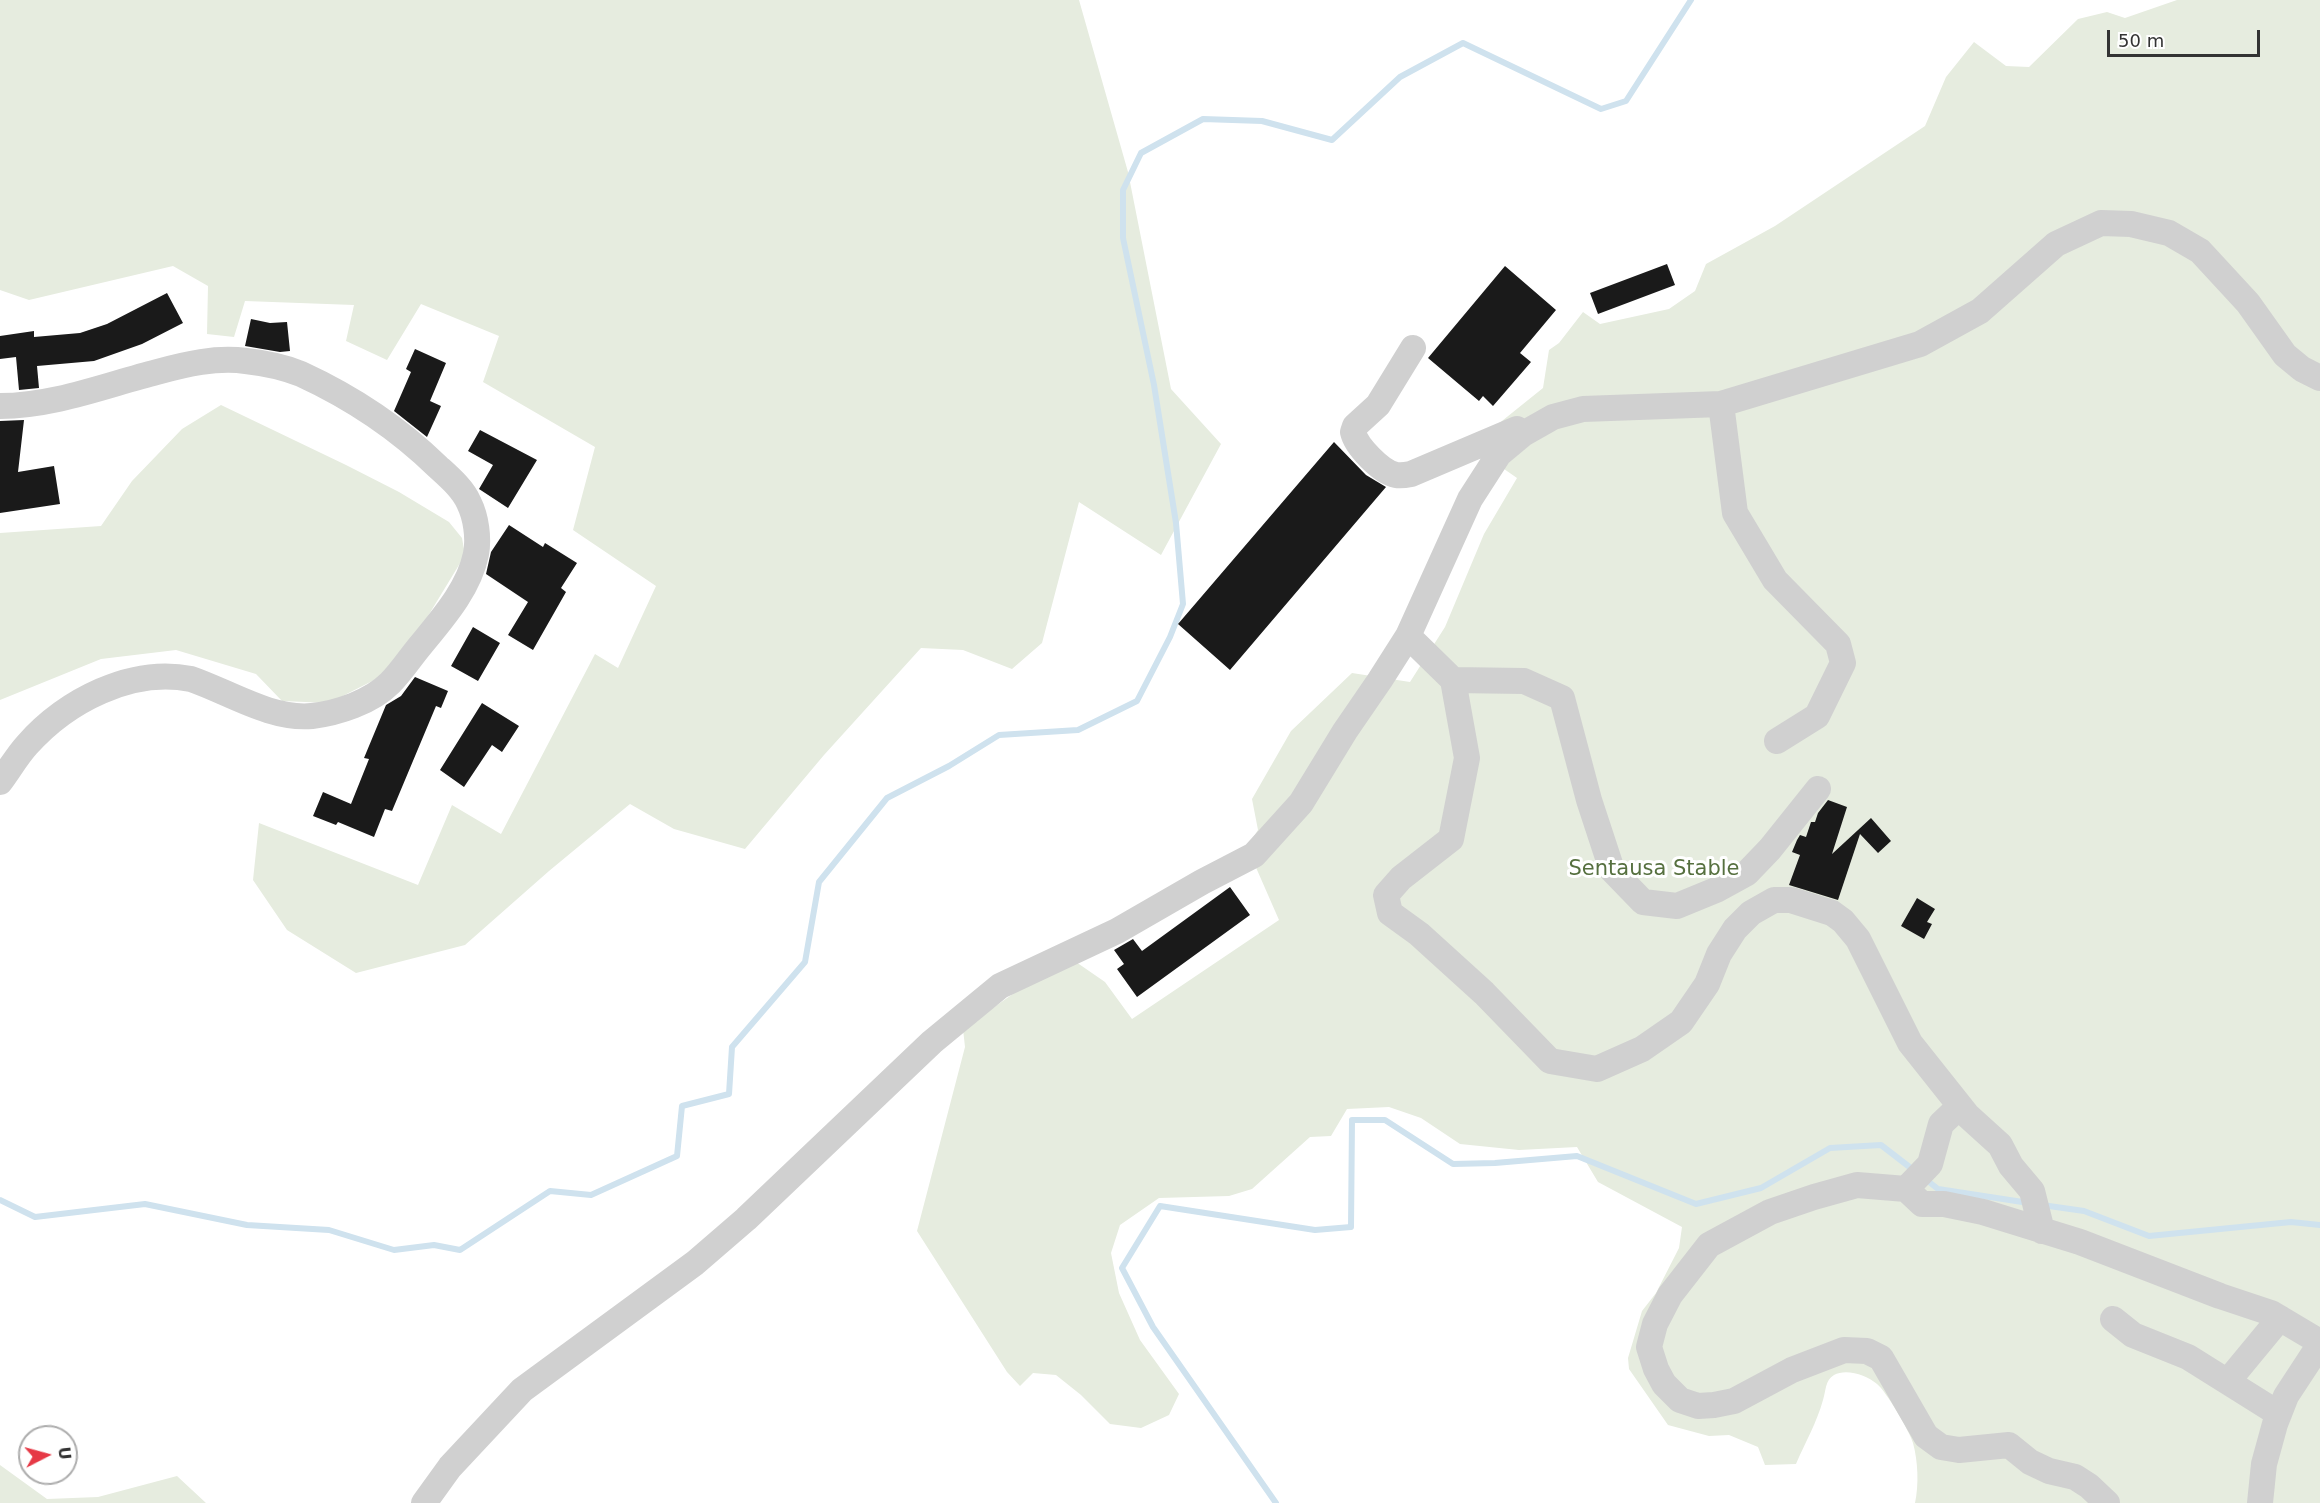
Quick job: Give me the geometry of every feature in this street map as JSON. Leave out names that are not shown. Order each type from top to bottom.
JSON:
[{"type":"street","points":[[424,1503],[450,1467],[522,1390],[695,1263],[746,1219],[932,1042],[1000,986],[1117,931],[1254,855],[1301,802],[1408,636],[1470,499],[1499,454],[1523,434],[1553,417],[1583,409],[1721,404],[1920,344],[1980,311],[2056,244],[2100,224],[2132,224],[2169,233],[2200,251],[2248,303],[2285,355],[2302,369],[2320,378]]},
{"type":"street","points":[[1413,348],[1387,392],[1355,426],[1353,432],[1361,448],[1390,473],[1399,476],[1411,474],[1518,428],[1538,426]]},
{"type":"street","points":[[0,406],[60,399],[206,361],[243,360],[275,366],[299,374],[348,399],[411,442],[454,482],[468,501],[474,518],[477,553],[470,573],[445,615],[389,684],[358,703],[312,716],[286,715],[191,679],[156,676],[131,680],[89,698],[42,730],[26,746],[0,782]]},
{"type":"street","points":[[1721,404],[1735,513],[1775,579],[1839,644],[1843,663],[1817,716],[1778,741]]},
{"type":"street","points":[[1408,636],[1453,680],[1467,758],[1451,839],[1401,878],[1386,895],[1390,912],[1419,934],[1484,993],[1550,1061],[1597,1069],[1642,1049],[1681,1022],[1707,984],[1719,954],[1735,929],[1751,913],[1774,900],[1791,900],[1832,913],[1850,928],[1858,939],[1910,1043],[1968,1116],[2001,1145],[2010,1166],[2032,1191],[2042,1225]]},
{"type":"street","points":[[1453,680],[1524,681],[1562,698],[1612,870],[1643,902],[1677,906],[1716,890],[1747,873],[1770,849],[1818,789]]},
{"type":"street","points":[[1960,1106],[1941,1124],[1916,1178],[1922,1204],[1944,1204],[2042,1225],[2220,1296],[2271,1313],[2320,1343],[2286,1396],[2279,1414],[2264,1464],[2260,1503]]},
{"type":"street","points":[[1916,1178],[1857,1185],[1814,1197],[1770,1212],[1709,1245],[1670,1295],[1655,1324],[1649,1347],[1664,1384],[1680,1400],[1698,1406],[1714,1406],[1734,1401],[1792,1370],[1844,1350],[1867,1351],[1881,1358],[1926,1436],[1941,1447],[1959,1450],[2009,1445],[2030,1462],[2049,1471],[2075,1477],[2089,1486],[2107,1503]]},
{"type":"street","points":[[2228,1381],[2280,1318]]},
{"type":"street","points":[[2113,1319],[2133,1335],[2188,1357],[2279,1414]]},
{"type":"green space","points":[[0,0],[1079,0],[1128,172],[1171,389],[1221,444],[1161,555],[1079,502],[1042,643],[1012,669],[963,650],[921,648],[824,755],[745,849],[674,829],[630,804],[465,945],[356,973],[287,930],[253,880],[259,823],[418,885],[452,805],[501,834],[595,654],[618,668],[656,586],[573,530],[595,447],[483,382],[499,336],[421,304],[387,360],[346,341],[354,305],[245,301],[234,337],[207,334],[208,286],[173,266],[29,300],[0,290]]},
{"type":"green space","name":"Sentausa Stable","points":[[2177,0],[2320,0],[2320,1503],[1915,1503],[1917,1465],[1913,1443],[1907,1430],[1881,1388],[1868,1378],[1850,1372],[1839,1373],[1829,1380],[1818,1416],[1796,1464],[1765,1465],[1758,1447],[1729,1435],[1709,1436],[1668,1425],[1629,1369],[1628,1358],[1642,1311],[1656,1293],[1679,1248],[1682,1227],[1598,1182],[1577,1147],[1519,1150],[1460,1144],[1421,1118],[1389,1107],[1347,1109],[1331,1136],[1310,1137],[1252,1189],[1229,1196],[1159,1198],[1120,1225],[1111,1253],[1119,1293],[1140,1340],[1179,1394],[1169,1415],[1141,1428],[1110,1424],[1081,1395],[1056,1375],[1033,1373],[1020,1386],[1007,1372],[917,1231],[965,1047],[963,1029],[1027,984],[1076,962],[1105,982],[1132,1019],[1279,920],[1247,847],[1258,830],[1252,799],[1291,731],[1352,673],[1410,682],[1445,627],[1484,534],[1517,478],[1481,453],[1482,437],[1543,388],[1549,350],[1559,343],[1583,312],[1600,324],[1669,309],[1695,291],[1706,264],[1775,226],[1925,126],[1946,77],[1974,42],[2006,66],[2029,67],[2078,19],[2107,12],[2125,18]]},
{"type":"green space","points":[[221,405],[399,492],[449,522],[462,538],[465,555],[428,616],[386,674],[329,703],[282,701],[256,674],[176,650],[101,659],[0,700],[0,533],[101,526],[132,481],[182,429]]},
{"type":"green space","points":[[0,1465],[18,1478],[18,1485],[28,1485],[47,1499],[98,1497],[177,1476],[206,1503],[0,1503]]},
{"type":"building","points":[[1667,264],[1675,285],[1598,314],[1590,293]]},
{"type":"building","points":[[1505,266],[1556,310],[1520,353],[1531,362],[1493,406],[1483,396],[1479,401],[1428,358]]},
{"type":"building","points":[[167,293],[183,323],[142,344],[94,361],[37,366],[39,388],[19,390],[16,357],[0,359],[0,336],[34,331],[34,337],[80,333],[107,324]]},
{"type":"building","points":[[251,319],[270,323],[287,322],[290,351],[280,352],[245,346]]},
{"type":"building","points":[[415,349],[446,363],[430,401],[441,406],[427,437],[394,411],[411,372],[406,369]]},
{"type":"building","points":[[24,420],[18,472],[54,466],[60,504],[0,513],[0,421]]},
{"type":"building","points":[[480,430],[537,460],[508,508],[479,489],[493,465],[468,451]]},
{"type":"building","points":[[1334,442],[1366,475],[1386,487],[1230,670],[1178,624]]},
{"type":"building","points":[[509,525],[543,547],[545,543],[577,563],[561,588],[566,592],[533,650],[508,635],[528,602],[486,574],[491,552]]},
{"type":"building","points":[[473,627],[500,643],[478,681],[451,666]]},
{"type":"building","points":[[415,677],[448,691],[441,708],[436,706],[392,811],[385,809],[374,837],[338,822],[336,825],[313,816],[323,792],[351,804],[369,759],[364,758],[386,705],[401,696]]},
{"type":"building","points":[[482,703],[519,726],[502,752],[492,745],[464,787],[440,770]]},
{"type":"building","points":[[1828,800],[1847,807],[1832,854],[1871,818],[1891,841],[1878,853],[1860,834],[1838,900],[1789,885],[1800,855],[1792,852],[1797,840],[1800,835],[1806,837],[1811,822],[1815,822],[1818,813]]},
{"type":"building","points":[[1230,887],[1250,915],[1137,997],[1117,969],[1124,964],[1114,950],[1133,939],[1142,951]]},
{"type":"building","points":[[1917,898],[1935,909],[1927,922],[1932,924],[1924,939],[1901,926]]},
{"type":"waterway","points":[[0,1200],[35,1217],[145,1204],[247,1225],[329,1230],[394,1250],[434,1245],[460,1250],[550,1191],[591,1195],[677,1156],[682,1106],[729,1094],[732,1047],[805,962],[819,882],[887,798],[949,766],[999,735],[1078,730],[1137,701],[1170,637],[1183,604],[1176,523],[1154,385],[1123,238],[1123,190],[1141,153],[1203,119],[1262,121],[1332,140],[1400,77],[1463,43],[1601,109],[1626,101],[1691,0]]},
{"type":"waterway","points":[[1276,1503],[1153,1327],[1122,1268],[1160,1206],[1315,1230],[1351,1227],[1352,1120],[1385,1120],[1453,1164],[1577,1156],[1696,1204],[1761,1188],[1830,1148],[1881,1145],[1916,1172]]},
{"type":"waterway","points":[[1924,1178],[1938,1189],[2029,1203]]},
{"type":"waterway","points":[[2042,1205],[2084,1211],[2149,1236],[2291,1222],[2320,1225]]}]
